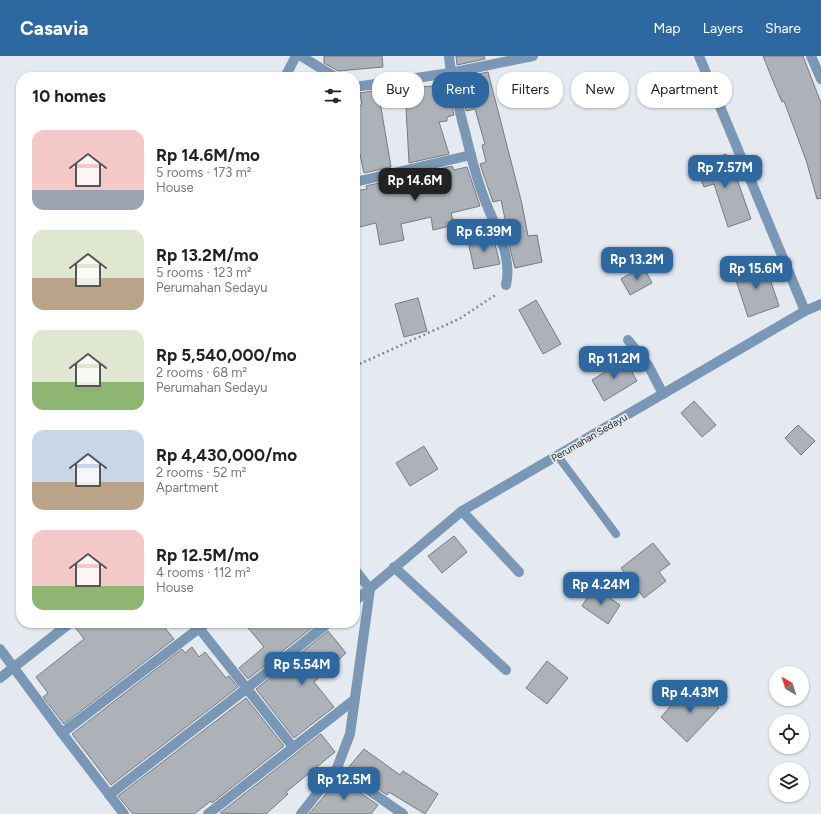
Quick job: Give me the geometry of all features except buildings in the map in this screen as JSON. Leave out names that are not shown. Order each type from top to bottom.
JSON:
[{"type":"street","points":[[288,72],[296,56]]},
{"type":"street","points":[[301,56],[328,72]]},
{"type":"street","points":[[449,56],[450,72]]},
{"type":"street","points":[[455,72],[533,56]]},
{"type":"street","points":[[699,56],[805,311]]},
{"type":"street","points":[[811,56],[821,78]]},
{"type":"street","points":[[360,86],[432,76]]},
{"type":"street","points":[[459,108],[484,198],[498,229],[508,270],[506,285]]},
{"type":"street","points":[[360,181],[471,155]]},
{"type":"street","name":"Perumahan Sedayu","points":[[360,597],[462,511],[805,311],[821,304]]},
{"type":"street","points":[[628,340],[648,365],[663,394]]},
{"type":"street","points":[[462,511],[519,572]]},
{"type":"street","points":[[394,567],[506,670]]},
{"type":"street","points":[[301,814],[337,768],[350,734],[370,589],[360,576]]},
{"type":"street","points":[[0,678],[13,666],[63,628]]},
{"type":"street","points":[[62,733],[196,628]]},
{"type":"street","points":[[202,628],[246,690],[293,747]]},
{"type":"street","points":[[109,795],[246,690],[322,628]]},
{"type":"street","points":[[0,649],[124,814]]},
{"type":"street","points":[[208,814],[354,700]]},
{"type":"street","points":[[337,768],[390,810],[403,814]]},
{"type":"lane","points":[[557,455],[616,534]]},
{"type":"path","points":[[360,364],[459,319],[486,304],[506,285]]}]
